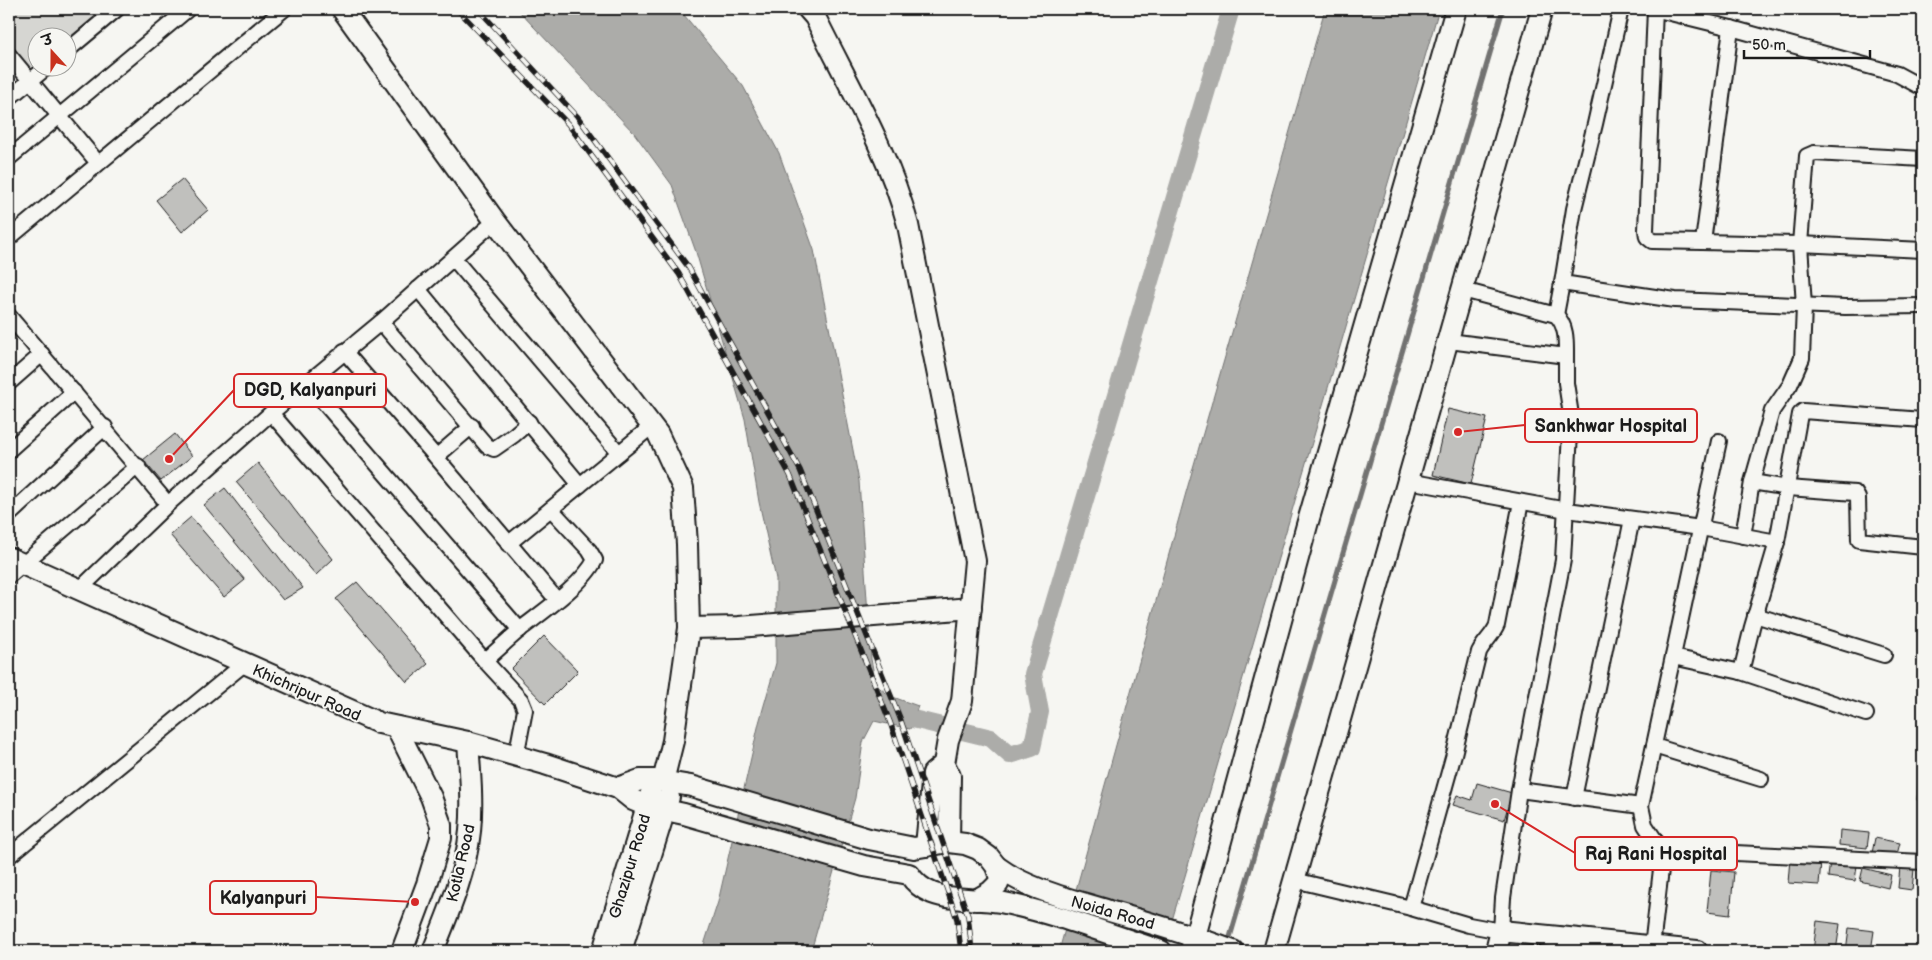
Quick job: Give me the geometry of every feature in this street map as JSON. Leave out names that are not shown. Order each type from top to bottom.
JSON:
[{"type":"street","points":[[78,42],[117,9]]},
{"type":"street","points":[[9,158],[188,9]]},
{"type":"street","points":[[9,238],[284,9]]},
{"type":"street","name":"Ghazipur Road","points":[[342,9],[495,221],[658,434],[683,488],[687,544],[689,628],[673,741],[670,782],[665,810],[621,951]]},
{"type":"street","points":[[808,9],[815,17],[877,143],[900,196],[908,225],[975,561],[962,701],[948,740],[944,764],[950,776],[949,842]]},
{"type":"street","points":[[1192,941],[1307,525],[1456,9]]},
{"type":"street","points":[[1274,951],[1542,9]]},
{"type":"street","points":[[1556,315],[1574,209],[1598,115],[1621,9]]},
{"type":"street","points":[[1923,88],[1896,74],[1731,28],[1654,9],[1646,230],[1647,236],[1652,241],[1800,244],[1923,250]]},
{"type":"street","points":[[1702,242],[1731,28]]},
{"type":"street","points":[[9,55],[98,163]]},
{"type":"street","points":[[9,98],[33,78]]},
{"type":"street","points":[[1743,536],[1752,482],[1772,411],[1790,385],[1802,358],[1804,306],[1800,244],[1807,156],[1814,152],[1923,159]]},
{"type":"street","points":[[80,588],[168,504],[271,413],[344,351],[382,322],[495,221]]},
{"type":"street","points":[[454,259],[619,453]]},
{"type":"street","points":[[1562,283],[1675,300],[1804,306],[1923,306]]},
{"type":"street","points":[[418,289],[580,485]]},
{"type":"street","points":[[1463,290],[1556,315],[1562,321],[1566,356],[1566,383],[1571,415],[1564,560],[1519,790],[1503,898],[1501,931],[1496,951]]},
{"type":"street","points":[[9,318],[138,466],[168,504]]},
{"type":"street","points":[[382,322],[487,446],[494,449],[529,422]]},
{"type":"street","points":[[1449,341],[1566,356]]},
{"type":"street","points":[[344,351],[557,600]]},
{"type":"street","points":[[9,383],[42,354]]},
{"type":"street","points":[[307,383],[520,630]]},
{"type":"street","points":[[9,450],[74,392]]},
{"type":"street","points":[[1741,672],[1755,615],[1778,542],[1798,418],[1803,411],[1923,420]]},
{"type":"street","points":[[271,413],[485,662],[508,684],[521,700],[525,710],[516,757]]},
{"type":"street","points":[[436,457],[472,426]]},
{"type":"street","points":[[508,544],[652,426]]},
{"type":"street","points":[[9,515],[105,428]]},
{"type":"street","points":[[1652,946],[1663,852],[1645,825],[1641,806],[1719,441]]},
{"type":"street","points":[[13,566],[138,466]]},
{"type":"street","points":[[1408,481],[1567,510],[1701,528],[1778,542]]},
{"type":"street","points":[[1752,482],[1788,488],[1855,494],[1858,498],[1859,540],[1923,547]]},
{"type":"street","points":[[1411,908],[1454,754],[1478,652],[1494,633],[1498,625],[1520,502]]},
{"type":"street","points":[[485,662],[591,569],[595,560],[589,550],[551,509]]},
{"type":"street","points":[[1574,798],[1632,519]]},
{"type":"street","name":"Khichripur Road","points":[[13,566],[80,588],[244,664],[380,724],[468,742],[618,788],[633,800],[665,810],[864,866],[909,874]]},
{"type":"street","points":[[689,628],[739,627],[971,608]]},
{"type":"street","points":[[1755,615],[1884,655]]},
{"type":"street","points":[[1673,657],[1741,672],[1866,714]]},
{"type":"street","points":[[9,856],[244,664]]},
{"type":"street","name":"Kotla Road","points":[[396,726],[431,797],[441,826],[441,838],[427,884],[402,951]]},
{"type":"street","name":"Kotla Road","points":[[433,951],[454,898],[470,831],[471,792],[468,742]]},
{"type":"street","points":[[1654,746],[1762,779]]},
{"type":"street","points":[[618,788],[640,780],[670,782],[869,839],[920,847],[949,842],[965,844],[978,849],[989,858],[996,866],[1000,878],[998,884],[990,892],[976,900],[932,893],[916,884],[909,874],[909,859],[920,847],[933,773],[944,764]]},
{"type":"street","points":[[1519,790],[1641,806]]},
{"type":"street","name":"Ghazipur Road","points":[[603,951],[665,810]]},
{"type":"street","points":[[441,826],[470,831]]},
{"type":"street","points":[[1663,852],[1694,851],[1923,862]]},
{"type":"street","name":"Noida Road","points":[[996,866],[1012,877],[1064,897],[1192,941],[1225,948]]},
{"type":"street","points":[[1294,880],[1411,908],[1469,925],[1501,931],[1697,951]]},
{"type":"street","name":"Noida Road","points":[[976,900],[1001,903],[1161,951]]},
{"type":"shaded area","points":[[9,9],[110,9],[78,36],[78,28],[28,28],[28,73],[9,49]]},
{"type":"shaded area","points":[[517,9],[679,9],[743,86],[779,153],[814,250],[859,481],[871,659],[876,685],[890,696],[918,706],[910,729],[874,721],[863,742],[855,798],[811,951],[702,951],[718,902],[759,723],[776,663],[776,579],[759,502],[745,419],[696,252],[672,185],[634,133]]},
{"type":"shaded area","points":[[1325,9],[1439,9],[1163,951],[1059,951],[1187,489]]},
{"type":"building","points":[[182,179],[208,210],[182,232],[156,200]]},
{"type":"building","points":[[1448,409],[1487,418],[1471,484],[1433,475]]},
{"type":"building","points":[[175,434],[192,456],[161,481],[143,460]]},
{"type":"building","points":[[258,463],[333,559],[316,575],[236,482]]},
{"type":"building","points":[[225,488],[303,588],[283,600],[204,505]]},
{"type":"building","points":[[191,517],[245,580],[224,597],[170,535]]},
{"type":"building","points":[[357,582],[428,664],[407,682],[336,599]]},
{"type":"building","points":[[544,636],[578,671],[545,704],[511,669]]},
{"type":"building","points":[[1919,776],[1923,776],[1923,801],[1917,800]]},
{"type":"building","points":[[1477,783],[1512,793],[1504,820],[1453,805],[1457,795],[1472,800]]},
{"type":"building","points":[[1840,830],[1869,833],[1867,848],[1839,845]]},
{"type":"building","points":[[1875,838],[1900,843],[1896,858],[1872,853]]},
{"type":"building","points":[[1790,858],[1821,861],[1819,885],[1788,883]]},
{"type":"building","points":[[1830,861],[1857,865],[1855,881],[1828,877]]},
{"type":"building","points":[[1900,867],[1914,869],[1912,890],[1898,888]]},
{"type":"building","points":[[1863,868],[1891,875],[1888,888],[1860,881]]},
{"type":"building","points":[[1711,870],[1734,872],[1730,915],[1707,912]]},
{"type":"building","points":[[1817,921],[1840,924],[1836,951],[1813,951]]},
{"type":"building","points":[[1849,928],[1874,931],[1871,951],[1846,951]]},
{"type":"building","points":[[1526,948],[1547,951],[1526,951]]},
{"type":"waterway","points":[[913,719],[991,738],[1010,755],[1032,748],[1040,712],[1033,674],[1231,9]]},
{"type":"waterway","points":[[1228,944],[1503,9]]},
{"type":"railway","points":[[457,9],[568,124],[679,274],[790,475],[890,722],[957,919],[961,951]]},
{"type":"railway","points":[[478,9],[577,116],[689,268],[800,470],[900,718],[968,916],[972,951]]},
{"type":"place","name":"Sankhwar Hospital","points":[[1458,432]]},
{"type":"place","name":"DGD, Kalyanpuri","points":[[169,459]]},
{"type":"place","name":"Raj Rani Hospital","points":[[1495,804]]},
{"type":"place","name":"Kalyanpuri","points":[[415,902]]}]
